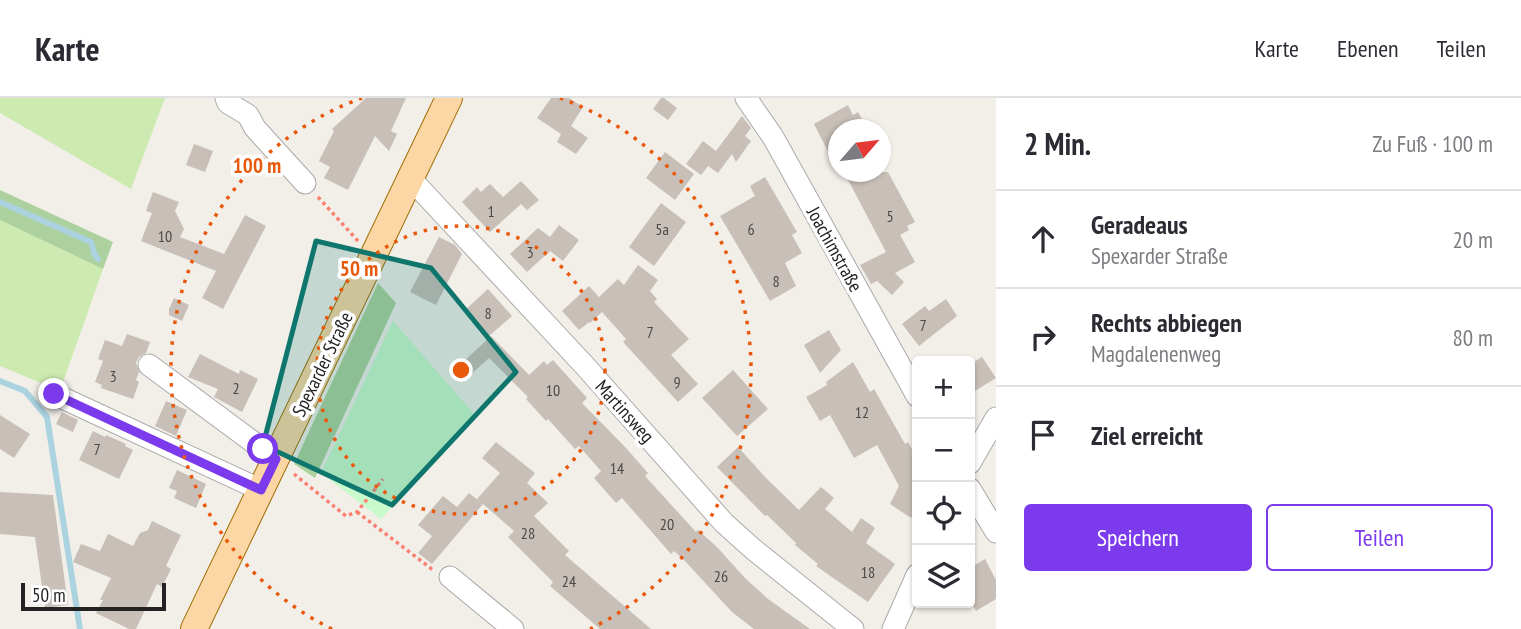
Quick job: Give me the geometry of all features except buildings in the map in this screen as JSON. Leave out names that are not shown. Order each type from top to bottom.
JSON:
[{"type":"main road","name":"Spexarder Straße","points":[[194,629],[449,98]]},
{"type":"street","points":[[226,98],[228,103],[253,106],[255,128],[305,183]]},
{"type":"street","name":"Joachimstraße","points":[[752,100],[912,387]]},
{"type":"street","name":"Martinsweg","points":[[411,179],[585,366],[724,523],[752,549],[853,629]]},
{"type":"street","points":[[149,365],[276,459]]},
{"type":"street","points":[[54,394],[261,490]]},
{"type":"street","points":[[975,454],[996,418]]},
{"type":"street","points":[[975,497],[996,532]]},
{"type":"street","points":[[450,577],[513,629]]},
{"type":"street","points":[[893,629],[912,586]]},
{"type":"path","points":[[305,183],[374,258]]},
{"type":"path","points":[[276,459],[346,516],[357,512],[383,479]]},
{"type":"path","points":[[357,512],[441,577],[450,577]]},
{"type":"highlighted area","points":[[316,241],[431,268],[516,372],[392,505],[263,445]]},
{"type":"green space","points":[[0,98],[165,98],[131,189],[0,113]]},
{"type":"green space","points":[[0,190],[113,242],[103,269],[0,220]]},
{"type":"green space","points":[[0,220],[103,269],[60,391],[0,366]]},
{"type":"green space","points":[[378,283],[396,303],[315,478],[294,464]]},
{"type":"green space","points":[[393,321],[474,414],[381,519],[321,473]]},
{"type":"waterway","points":[[0,202],[91,242],[98,259]]},
{"type":"waterway","points":[[0,381],[25,391],[47,417],[80,629]]},
{"type":"route","points":[[54,394],[261,490],[276,459],[263,449]]}]
